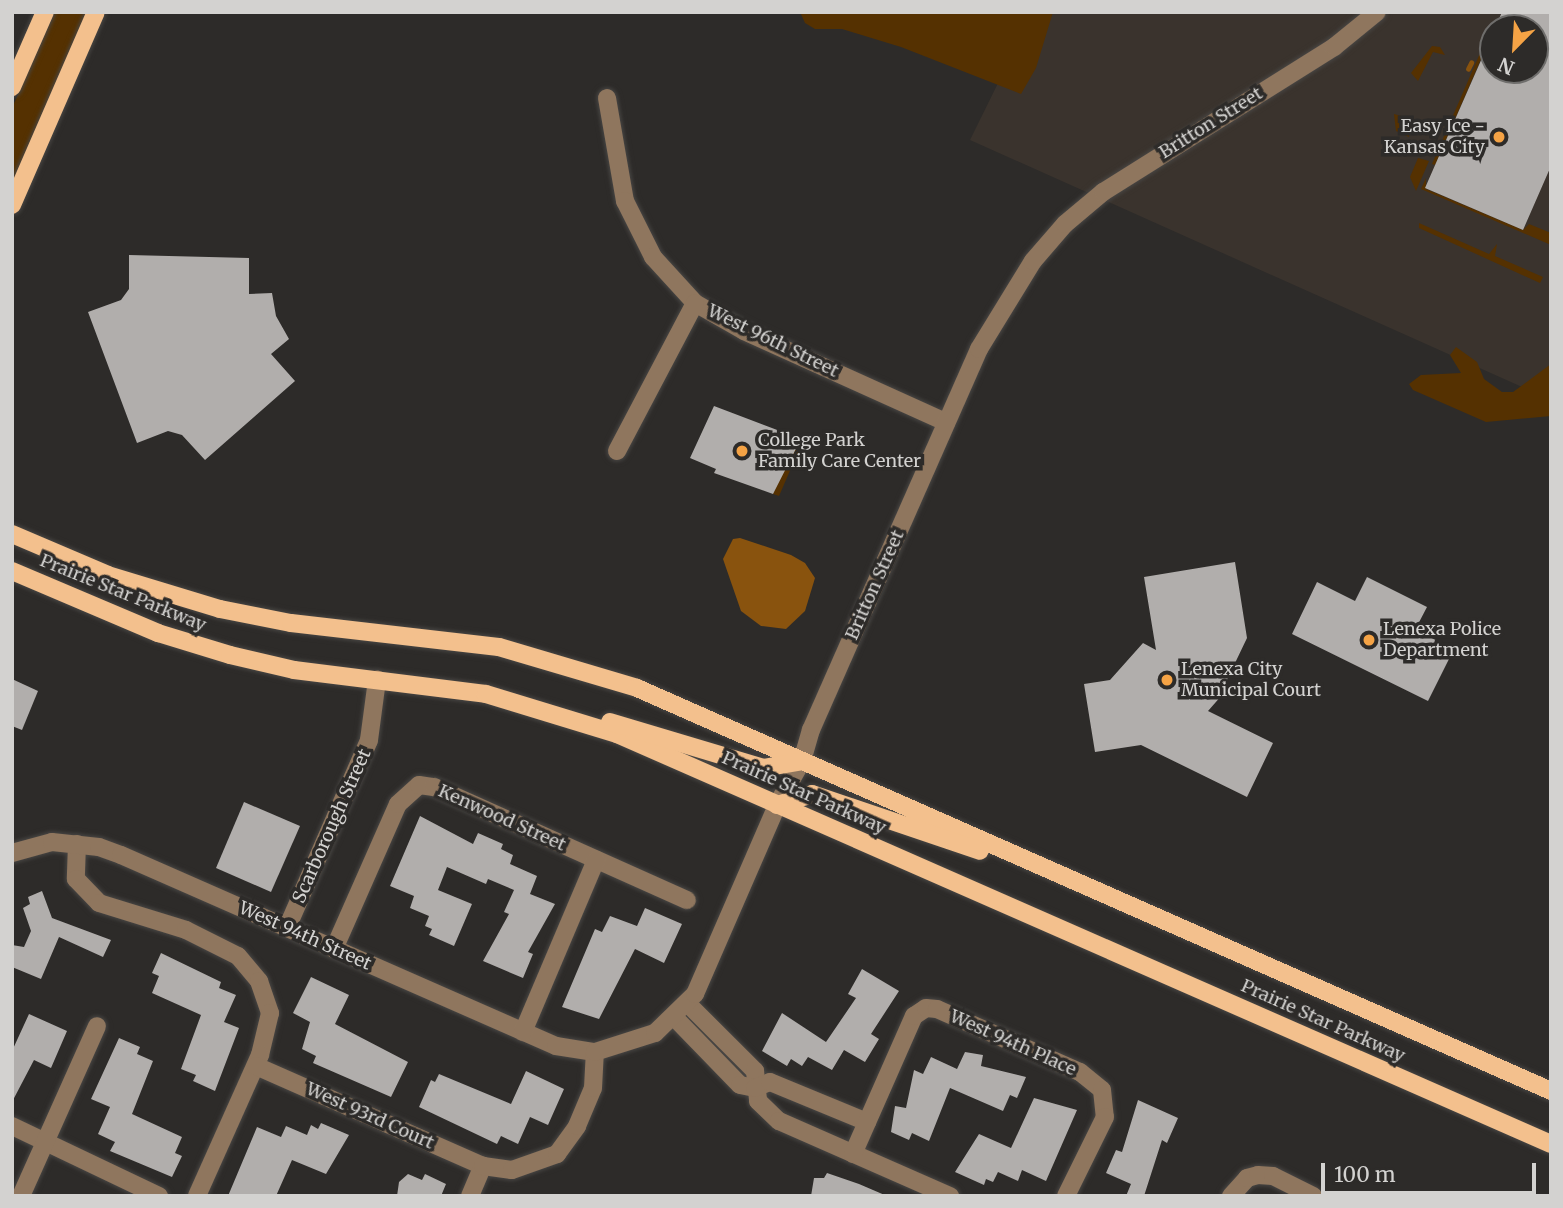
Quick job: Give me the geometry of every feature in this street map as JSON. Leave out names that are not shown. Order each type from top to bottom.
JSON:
[{"type":"main road","points":[[12,87],[45,12]]},
{"type":"main road","points":[[12,205],[95,14]]},
{"type":"main road","name":"Prairie Star Parkway","points":[[12,534],[108,575],[220,609],[291,623],[461,640],[565,664],[637,688],[1551,1091]]},
{"type":"main road","name":"Prairie Star Parkway","points":[[12,570],[194,645],[294,670],[453,688],[538,708],[617,734],[1551,1144]]},
{"type":"main road","points":[[538,708],[626,725],[763,768],[802,761]]},
{"type":"main road","points":[[777,805],[812,794],[1090,889]]},
{"type":"main road","points":[[1440,1096],[1551,1131]]},
{"type":"street","name":"Britton Street","points":[[595,1052],[638,1041],[675,1018],[688,1004],[777,805],[802,761],[811,730],[987,332],[1033,261],[1065,225],[1129,174],[1334,47],[1377,12]]},
{"type":"street","name":"West 96th Street","points":[[607,98],[625,201],[653,257],[695,303],[737,327],[946,422]]},
{"type":"street","points":[[617,451],[695,303]]},
{"type":"street","name":"Scarborough Street","points":[[287,928],[369,740],[377,680]]},
{"type":"street","name":"Kenwood Street","points":[[334,949],[407,793],[419,785],[434,788],[687,900]]},
{"type":"street","name":"West 94th Street","points":[[12,853],[52,842],[76,844],[121,855],[556,1046],[595,1052]]},
{"type":"street","points":[[76,844],[76,879],[99,903],[186,930],[238,956],[259,981],[270,1013],[256,1066],[197,1196]]},
{"type":"street","points":[[523,1032],[596,860]]},
{"type":"street","points":[[688,1004],[755,1071],[758,1101],[779,1121],[950,1196]]},
{"type":"street","name":"West 94th Place","points":[[853,1154],[914,1016],[926,1008],[937,1009],[1080,1072],[1102,1090],[1105,1117],[1066,1196]]},
{"type":"street","points":[[675,1018],[740,1085],[755,1088],[770,1082],[867,1122]]},
{"type":"street","points":[[21,1196],[97,1026]]},
{"type":"street","points":[[470,1196],[483,1166],[512,1170],[557,1154],[577,1126],[593,1088],[595,1052]]},
{"type":"street","name":"West 93rd Court","points":[[256,1066],[483,1166]]},
{"type":"street","points":[[12,1126],[44,1145],[159,1196]]},
{"type":"street","points":[[1231,1196],[1247,1178],[1258,1175],[1283,1189],[1313,1196]]},
{"type":"shaded area","points":[[55,12],[87,12],[12,188],[12,108]]},
{"type":"shaded area","points":[[800,12],[1053,12],[1036,68],[1021,94],[901,47],[842,29],[815,29],[805,23]]},
{"type":"shaded area","points":[[1033,12],[1551,12],[1551,400],[970,140]]},
{"type":"shaded area","points":[[1432,46],[1440,47],[1445,55],[1433,52],[1418,81],[1411,73]]},
{"type":"shaded area","points":[[1479,56],[1479,63],[1435,165],[1432,164]]},
{"type":"shaded area","points":[[1394,114],[1405,117],[1400,128],[1410,132],[1409,137],[1396,131]]},
{"type":"shaded area","points":[[1418,158],[1429,161],[1416,191],[1410,177]]},
{"type":"shaded area","points":[[1426,178],[1426,189],[1523,230],[1529,224],[1551,233],[1551,245],[1421,189]]},
{"type":"shaded area","points":[[1419,223],[1489,254],[1497,244],[1495,256],[1543,277],[1540,283],[1419,228]]},
{"type":"shaded area","points":[[1456,347],[1477,362],[1484,379],[1502,392],[1513,392],[1551,364],[1551,416],[1486,422],[1413,390],[1409,384],[1421,375],[1461,373],[1450,355]]},
{"type":"shaded area","points":[[792,450],[799,450],[779,496],[773,494]]},
{"type":"shaded area","points":[[740,538],[791,555],[805,563],[815,578],[805,611],[786,629],[761,626],[741,611],[723,559],[733,539]]},
{"type":"building","name":"Easy Ice - Kansas City","points":[[1551,12],[1551,166],[1523,230],[1425,188],[1479,65],[1479,84],[1549,84],[1549,14],[1501,14]]},
{"type":"building","points":[[129,255],[249,258],[249,294],[272,293],[276,316],[289,339],[271,354],[295,381],[205,460],[182,435],[168,431],[137,443],[88,312],[121,300],[129,289]]},
{"type":"building","name":"College Park Family Care Center","points":[[714,406],[801,439],[773,494],[714,473],[716,469],[690,458]]},
{"type":"building","name":"Lenexa City Municipal Court","points":[[1235,562],[1247,638],[1225,684],[1230,686],[1208,711],[1273,743],[1247,797],[1141,745],[1095,752],[1084,684],[1110,680],[1143,643],[1156,650],[1144,577]]},
{"type":"building","name":"Lenexa Police Department","points":[[1367,577],[1427,607],[1415,630],[1454,649],[1428,701],[1292,634],[1317,582],[1355,601]]},
{"type":"building","points":[[12,679],[38,691],[22,730],[12,726]]},
{"type":"building","points":[[244,802],[300,826],[271,892],[216,868]]},
{"type":"building","points":[[420,816],[473,844],[478,833],[503,844],[501,849],[513,855],[510,864],[537,876],[530,894],[555,904],[528,952],[533,954],[523,978],[483,961],[509,914],[504,912],[514,890],[488,879],[486,884],[447,867],[438,890],[472,904],[454,946],[429,935],[432,929],[425,926],[429,916],[410,908],[414,896],[390,886]]},
{"type":"building","points":[[42,891],[52,918],[111,940],[103,957],[59,937],[41,979],[12,967],[12,945],[24,947],[31,931],[23,908],[30,904],[28,897]]},
{"type":"building","points":[[645,908],[682,924],[664,963],[635,949],[599,1019],[562,1007],[595,929],[602,932],[610,916],[637,926]]},
{"type":"building","points":[[161,953],[221,982],[219,988],[236,995],[224,1022],[239,1028],[215,1091],[193,1081],[196,1075],[181,1069],[201,1015],[152,993],[159,976],[152,973]]},
{"type":"building","points":[[862,969],[899,991],[871,1034],[879,1039],[865,1062],[844,1050],[832,1070],[808,1057],[802,1066],[791,1059],[787,1066],[762,1051],[782,1013],[826,1042],[856,998],[848,994]]},
{"type":"building","points":[[311,977],[349,995],[335,1024],[408,1062],[391,1097],[313,1063],[316,1056],[302,1049],[310,1022],[293,1013]]},
{"type":"building","points":[[29,1014],[67,1031],[51,1068],[34,1060],[12,1102],[12,1051]]},
{"type":"building","points":[[119,1038],[140,1047],[137,1054],[153,1061],[132,1114],[182,1137],[175,1153],[182,1156],[172,1177],[110,1151],[115,1142],[98,1134],[110,1107],[91,1099]]},
{"type":"building","points":[[965,1052],[983,1055],[981,1066],[1026,1077],[1017,1098],[1010,1095],[1003,1111],[950,1088],[929,1141],[912,1133],[909,1140],[891,1132],[895,1106],[906,1108],[914,1070],[923,1074],[931,1057],[957,1069]]},
{"type":"building","points":[[526,1071],[564,1089],[548,1125],[530,1117],[518,1144],[501,1136],[497,1144],[419,1107],[431,1080],[435,1082],[439,1074],[511,1104]]},
{"type":"building","points":[[1034,1098],[1077,1110],[1046,1181],[1022,1170],[1018,1181],[998,1172],[993,1182],[986,1179],[984,1185],[955,1172],[979,1134],[1011,1148]]},
{"type":"building","points":[[1138,1100],[1178,1118],[1167,1143],[1162,1140],[1144,1196],[1126,1196],[1131,1184],[1106,1173],[1116,1150],[1122,1152]]},
{"type":"building","points":[[321,1123],[349,1135],[326,1174],[292,1160],[276,1196],[228,1196],[257,1127],[281,1137],[286,1126],[307,1135],[311,1125],[318,1129]]},
{"type":"building","points":[[827,1173],[887,1196],[811,1196],[814,1178],[824,1178]]},
{"type":"building","points":[[408,1174],[422,1180],[425,1174],[446,1184],[441,1196],[397,1196],[399,1182]]},
{"type":"waterway","points":[[1468,69],[1471,63]]},
{"type":"place","name":"Easy Ice - Kansas City","points":[[1499,137]]},
{"type":"place","name":"College Park Family Care Center","points":[[742,451]]},
{"type":"place","name":"Lenexa Police Department","points":[[1369,640]]},
{"type":"place","name":"Lenexa City Municipal Court","points":[[1167,680]]}]
